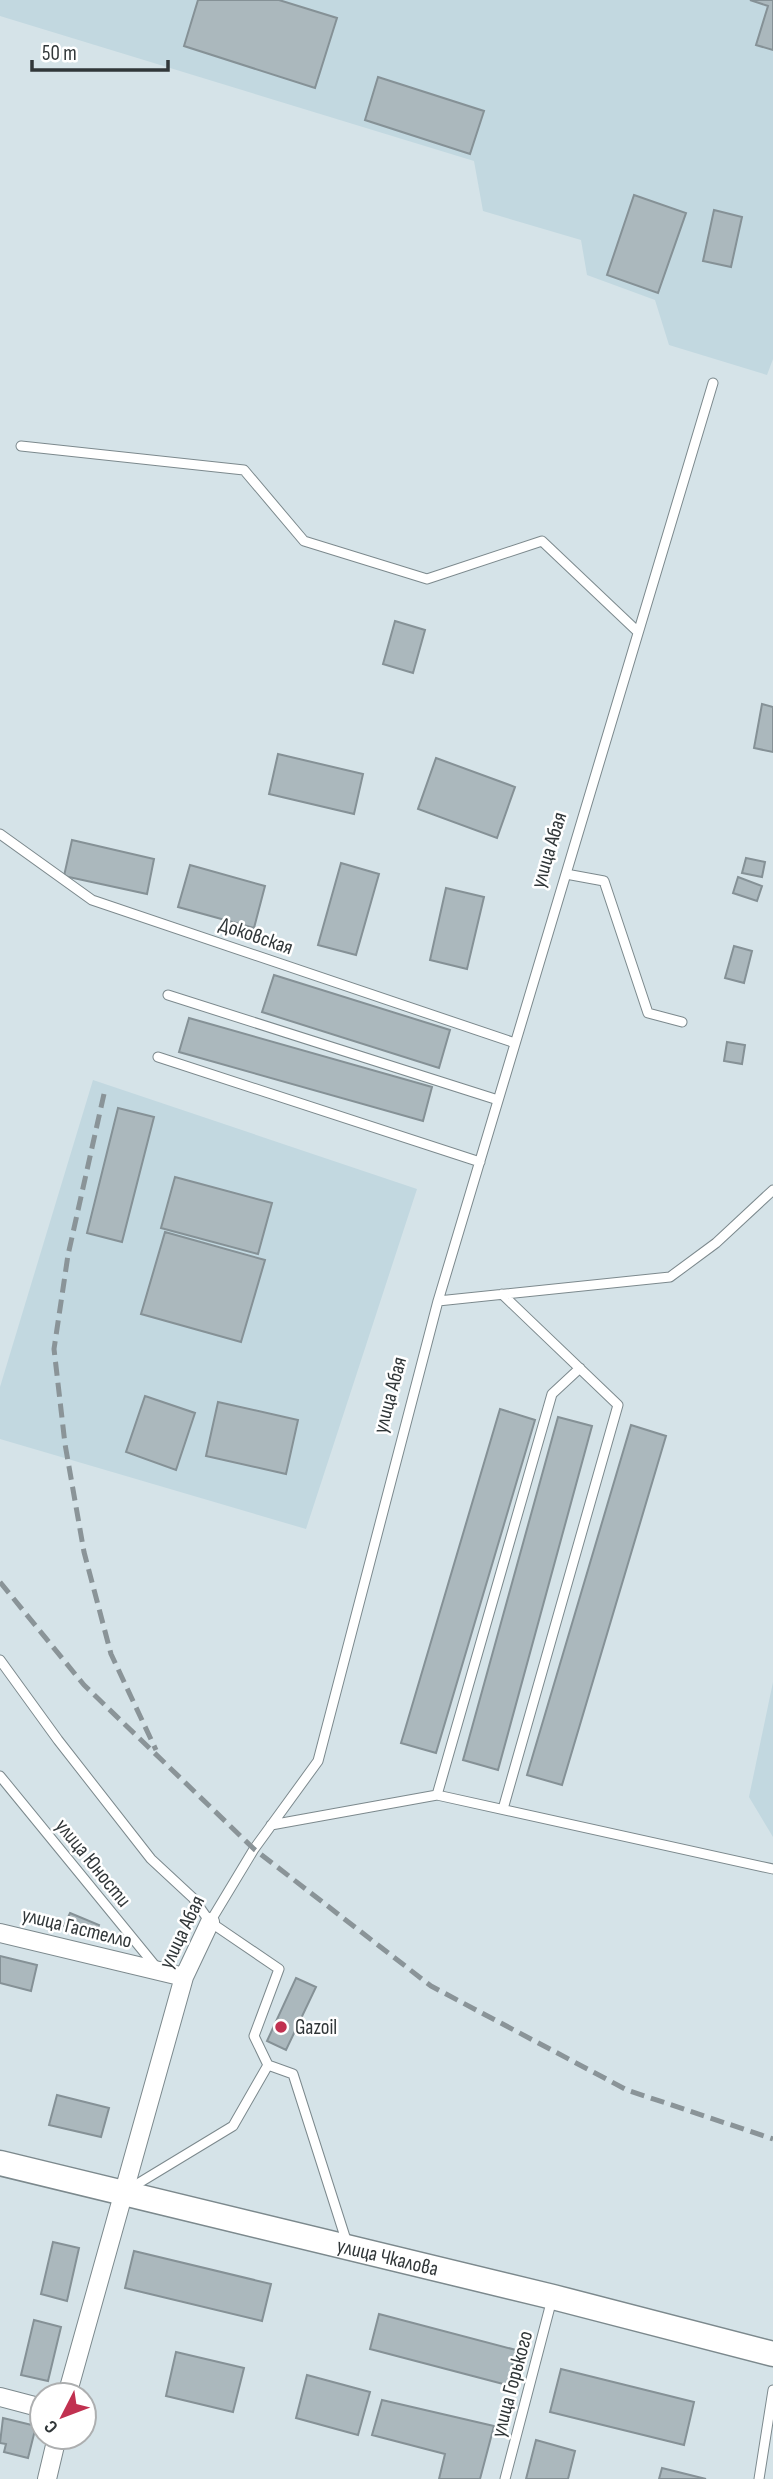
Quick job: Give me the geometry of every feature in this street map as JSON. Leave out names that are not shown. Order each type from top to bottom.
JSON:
[{"type":"main road","name":"улица Чкалова","points":[[0,2164],[553,2297],[773,2354]]},
{"type":"street","name":"улица Абая","points":[[72,2381],[121,2194],[184,1977],[210,1922]]},
{"type":"street","name":"улица Гастелло","points":[[0,1933],[184,1977]]},
{"type":"street","points":[[0,2397],[28,2404]]},
{"type":"street","points":[[47,2479],[54,2451]]},
{"type":"lane","name":"улица Абая","points":[[210,1922],[271,1825],[317,1761],[438,1301],[713,383]]},
{"type":"lane","points":[[21,446],[244,470],[304,541],[427,579],[542,541],[638,632]]},
{"type":"lane","name":"Доковская","points":[[0,834],[92,900],[515,1043]]},
{"type":"lane","points":[[566,874],[604,881],[648,1013],[682,1022]]},
{"type":"lane","points":[[168,995],[498,1100]]},
{"type":"lane","points":[[158,1057],[480,1162]]},
{"type":"lane","points":[[438,1301],[670,1278],[716,1244],[773,1190]]},
{"type":"lane","points":[[502,1294],[618,1405],[503,1809]]},
{"type":"lane","points":[[437,1795],[552,1394],[580,1368]]},
{"type":"lane","points":[[0,1660],[108,1806],[151,1859],[193,1898],[210,1922],[279,1969],[254,2036],[268,2065],[293,2074],[348,2248]]},
{"type":"lane","name":"улица Юности","points":[[0,1776],[160,1972]]},
{"type":"lane","points":[[271,1825],[437,1795],[773,1869]]},
{"type":"lane","points":[[121,2194],[233,2126],[268,2065]]},
{"type":"lane","name":"улица Горького","points":[[505,2479],[553,2297]]},
{"type":"lane","points":[[759,2479],[773,2390]]},
{"type":"shaded area","points":[[0,0],[773,0],[773,359],[767,375],[669,345],[655,300],[587,275],[581,240],[483,211],[474,161],[0,16]]},
{"type":"shaded area","points":[[93,1080],[417,1189],[306,1529],[0,1439],[0,1387]]},
{"type":"shaded area","points":[[773,1682],[773,1837],[749,1797]]},
{"type":"building","points":[[198,0],[279,0],[337,18],[315,88],[184,46]]},
{"type":"building","points":[[750,0],[773,0],[773,50],[756,45],[768,6]]},
{"type":"building","points":[[378,77],[484,111],[470,154],[365,120]]},
{"type":"building","points":[[634,195],[686,213],[658,293],[607,275]]},
{"type":"building","points":[[714,210],[742,217],[731,267],[703,261]]},
{"type":"building","points":[[395,621],[425,630],[413,673],[383,664]]},
{"type":"building","points":[[762,704],[773,707],[773,752],[754,748]]},
{"type":"building","points":[[278,754],[363,774],[354,814],[269,794]]},
{"type":"building","points":[[436,758],[515,787],[497,838],[418,809]]},
{"type":"building","points":[[72,840],[154,859],[147,894],[64,876]]},
{"type":"building","points":[[746,858],[765,862],[762,877],[742,873]]},
{"type":"building","points":[[341,863],[379,874],[356,955],[318,945]]},
{"type":"building","points":[[190,865],[265,886],[254,928],[178,907]]},
{"type":"building","points":[[738,877],[762,886],[757,901],[733,893]]},
{"type":"building","points":[[446,888],[484,897],[467,969],[430,960]]},
{"type":"building","points":[[734,946],[752,951],[744,983],[725,978]]},
{"type":"building","points":[[274,975],[450,1030],[439,1068],[262,1012]]},
{"type":"building","points":[[189,1018],[432,1087],[423,1121],[179,1052]]},
{"type":"building","points":[[727,1042],[745,1045],[742,1064],[724,1061]]},
{"type":"building","points":[[118,1108],[154,1117],[122,1242],[87,1233]]},
{"type":"building","points":[[175,1177],[272,1203],[258,1254],[161,1228]]},
{"type":"building","points":[[165,1232],[265,1260],[241,1342],[141,1314]]},
{"type":"building","points":[[145,1396],[195,1413],[176,1470],[126,1452]]},
{"type":"building","points":[[218,1402],[298,1420],[286,1474],[206,1456]]},
{"type":"building","points":[[500,1409],[535,1420],[436,1753],[401,1743]]},
{"type":"building","points":[[558,1417],[592,1426],[498,1770],[463,1760]]},
{"type":"building","points":[[631,1425],[666,1436],[562,1785],[527,1775]]},
{"type":"building","points":[[70,1913],[99,1925],[94,1938],[64,1926]]},
{"type":"building","points":[[0,1956],[37,1965],[31,1991],[0,1983]]},
{"type":"building","points":[[296,1978],[316,1987],[286,2050],[267,2041]]},
{"type":"building","points":[[57,2095],[109,2108],[101,2137],[49,2125]]},
{"type":"building","points":[[53,2242],[79,2248],[67,2301],[41,2294]]},
{"type":"building","points":[[134,2251],[271,2284],[262,2321],[125,2288]]},
{"type":"building","points":[[379,2314],[516,2350],[507,2385],[370,2349]]},
{"type":"building","points":[[34,2320],[61,2327],[48,2381],[21,2375]]},
{"type":"building","points":[[176,2352],[244,2368],[233,2412],[166,2396]]},
{"type":"building","points":[[561,2369],[694,2402],[684,2445],[550,2412]]},
{"type":"building","points":[[307,2375],[370,2392],[358,2435],[296,2418]]},
{"type":"building","points":[[382,2400],[494,2426],[480,2479],[439,2479],[445,2454],[372,2435]]},
{"type":"building","points":[[3,2418],[28,2424],[28,2458],[4,2452],[6,2444],[0,2443]]},
{"type":"building","points":[[536,2440],[575,2451],[568,2479],[526,2479]]},
{"type":"building","points":[[662,2468],[706,2479],[659,2479]]},
{"type":"railway","points":[[104,1094],[68,1255],[54,1349],[65,1444],[84,1552],[111,1654],[156,1750]]},
{"type":"railway","points":[[0,1582],[84,1685],[254,1849],[431,1986],[627,2090],[773,2139]]},
{"type":"place","name":"Gazoil","points":[[281,2027]]}]
